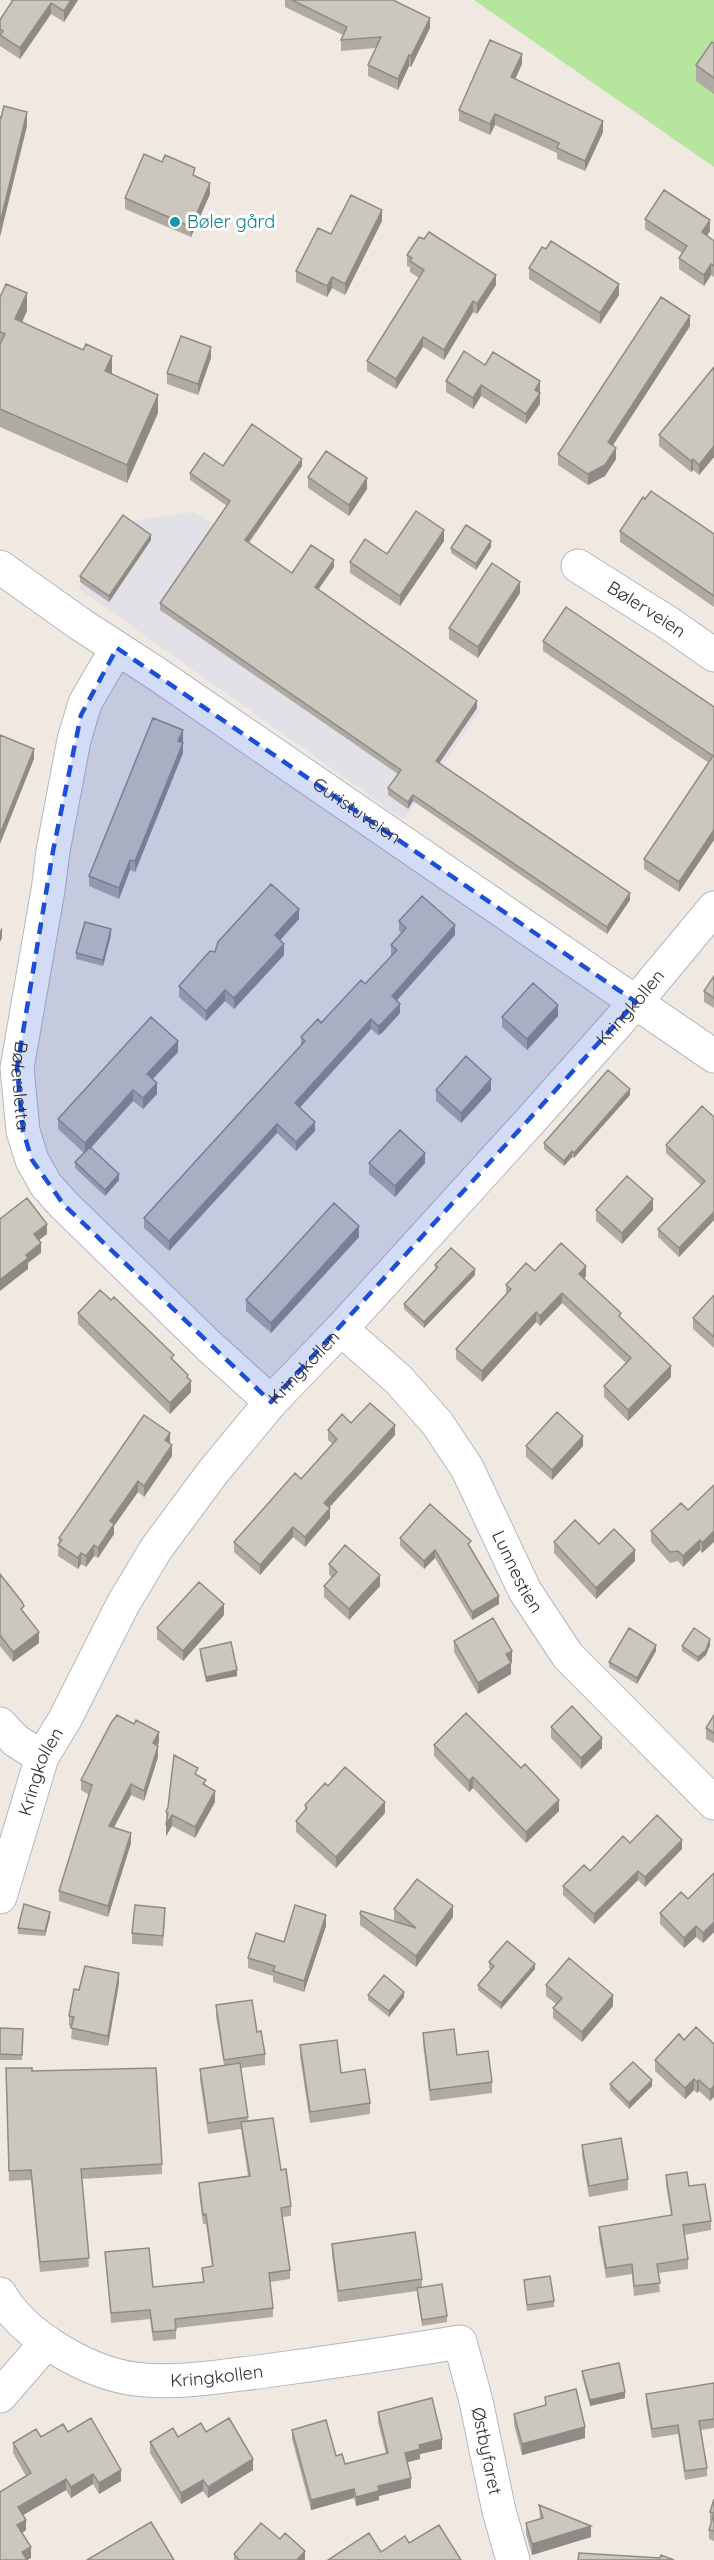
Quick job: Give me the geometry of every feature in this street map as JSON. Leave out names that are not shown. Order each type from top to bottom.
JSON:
[{"type":"street","name":"Bølerveien","points":[[578,566],[670,624],[714,655]]},
{"type":"street","name":"Guristuveien","points":[[0,567],[714,1056]]},
{"type":"street","name":"Bølersletta","points":[[117,648],[88,698],[81,715],[55,840],[16,1068],[23,1131],[36,1168],[46,1185],[64,1205],[208,1346],[271,1402]]},
{"type":"street","name":"Kringkollen","points":[[0,1897],[42,1757],[65,1719],[123,1604],[156,1549],[213,1472],[271,1402],[636,1002],[714,908]]},
{"type":"street","name":"Lunnestien","points":[[340,1329],[399,1380],[437,1423],[467,1468],[525,1591],[568,1656],[714,1803]]},
{"type":"street","points":[[0,1724],[16,1741],[42,1757]]},
{"type":"street","name":"Kringkollen","points":[[0,2294],[18,2319],[47,2342],[71,2357],[100,2370],[134,2379],[180,2381],[342,2361],[460,2342]]},
{"type":"street","points":[[0,2396],[47,2342]]},
{"type":"street","name":"Østbyfaret","points":[[460,2342],[476,2401],[499,2511],[513,2560]]},
{"type":"highlighted area","points":[[117,648],[636,1002],[271,1402],[64,1205],[32,1160],[23,1131],[17,1068],[53,851],[81,715]]},
{"type":"shaded area","points":[[193,512],[218,526],[481,710],[404,820],[78,588],[123,523]]},
{"type":"green space","points":[[474,0],[714,0],[714,167]]},
{"type":"building","points":[[13,0],[71,0],[64,11],[51,3],[20,48],[0,35],[3,31],[0,29],[0,20]]},
{"type":"building","points":[[292,0],[393,0],[430,18],[398,79],[368,65],[381,37],[341,40],[347,27]]},
{"type":"building","points":[[490,40],[522,54],[511,77],[603,121],[585,161],[557,148],[559,143],[495,114],[490,124],[459,110]]},
{"type":"building","points":[[712,42],[714,43],[714,78],[696,65]]},
{"type":"building","points":[[4,106],[27,112],[0,223],[0,117]]},
{"type":"building","points":[[144,154],[162,162],[165,155],[195,168],[193,175],[210,183],[191,227],[125,198]]},
{"type":"building","points":[[664,190],[710,220],[702,232],[714,241],[714,266],[711,264],[704,275],[679,258],[687,246],[645,219]]},
{"type":"building","points":[[351,195],[382,210],[345,284],[332,277],[327,286],[296,271],[318,228],[331,234]]},
{"type":"building","points":[[429,232],[496,275],[477,304],[473,301],[444,350],[423,337],[396,379],[367,361],[424,270],[410,261],[412,258],[407,255],[419,237],[424,239]]},
{"type":"building","points":[[551,241],[619,284],[600,313],[529,268],[542,247],[546,249]]},
{"type":"building","points":[[6,284],[27,293],[15,319],[83,350],[86,344],[112,356],[105,371],[158,395],[127,465],[0,409],[0,344],[5,334],[0,332],[0,297]]},
{"type":"building","points":[[661,297],[690,316],[608,442],[616,448],[605,465],[588,474],[558,454]]},
{"type":"building","points":[[181,336],[211,347],[198,384],[167,373]]},
{"type":"building","points":[[464,351],[485,365],[493,352],[540,381],[535,390],[540,393],[526,414],[481,385],[473,398],[446,381]]},
{"type":"building","points":[[714,367],[714,446],[699,465],[659,435]]},
{"type":"building","points":[[252,424],[302,459],[245,540],[292,573],[311,545],[334,560],[315,587],[477,701],[436,761],[630,893],[607,927],[413,795],[408,802],[388,788],[401,770],[160,603],[230,501],[190,473],[204,453],[223,466]]},
{"type":"building","points":[[326,451],[367,478],[349,505],[308,477]]},
{"type":"building","points":[[651,491],[714,534],[714,596],[620,531],[643,497],[645,499]]},
{"type":"building","points":[[416,511],[444,530],[400,596],[350,562],[365,539],[387,554]]},
{"type":"building","points":[[123,515],[151,535],[109,596],[80,576]]},
{"type":"building","points":[[466,525],[491,541],[476,564],[451,548]]},
{"type":"building","points":[[492,563],[520,582],[478,647],[449,628]]},
{"type":"building","points":[[566,607],[714,707],[714,830],[679,882],[644,859],[713,756],[543,641]]},
{"type":"building","points":[[153,718],[183,730],[178,741],[183,743],[135,861],[130,860],[119,888],[89,876]]},
{"type":"building","points":[[0,735],[34,749],[0,834]]},
{"type":"building","points":[[271,884],[299,909],[275,935],[284,944],[234,998],[225,990],[206,1011],[179,986],[210,951],[215,952],[218,942]]},
{"type":"building","points":[[422,896],[455,925],[392,996],[400,1004],[378,1026],[371,1019],[295,1103],[315,1122],[296,1142],[277,1124],[169,1241],[144,1218],[305,1041],[301,1037],[318,1019],[321,1023],[361,980],[365,984],[397,950],[391,945],[406,928],[399,921]]},
{"type":"building","points":[[85,922],[111,929],[103,960],[76,953]]},
{"type":"building","points":[[714,976],[714,998],[704,991]]},
{"type":"building","points":[[533,983],[558,1005],[527,1039],[502,1017]]},
{"type":"building","points":[[151,1017],[178,1041],[147,1074],[157,1083],[143,1098],[133,1090],[85,1143],[58,1119]]},
{"type":"building","points":[[466,1056],[491,1079],[461,1113],[436,1090]]},
{"type":"building","points":[[608,1070],[630,1089],[574,1153],[572,1151],[564,1161],[544,1143]]},
{"type":"building","points":[[702,1106],[714,1117],[714,1212],[679,1248],[658,1229],[705,1181],[666,1145]]},
{"type":"building","points":[[400,1130],[425,1153],[395,1186],[369,1163]]},
{"type":"building","points":[[90,1147],[119,1174],[105,1190],[75,1162]]},
{"type":"building","points":[[627,1176],[653,1199],[622,1233],[596,1210]]},
{"type":"building","points":[[27,1198],[47,1224],[34,1234],[41,1243],[26,1255],[28,1258],[0,1280],[0,1219]]},
{"type":"building","points":[[334,1203],[359,1226],[271,1323],[246,1300]]},
{"type":"building","points":[[561,1243],[586,1266],[579,1274],[621,1313],[619,1316],[671,1366],[628,1410],[604,1386],[631,1358],[562,1293],[540,1316],[536,1312],[482,1371],[456,1349],[511,1289],[506,1285],[526,1263],[535,1271]]},
{"type":"building","points":[[451,1248],[475,1269],[424,1322],[404,1304],[438,1267],[435,1265]]},
{"type":"building","points":[[100,1290],[111,1300],[114,1297],[174,1355],[171,1358],[188,1375],[191,1381],[170,1403],[78,1313]]},
{"type":"building","points":[[714,1295],[714,1337],[693,1318]]},
{"type":"building","points":[[370,1403],[395,1425],[324,1503],[330,1508],[305,1537],[293,1527],[260,1565],[234,1542],[295,1473],[301,1479],[337,1439],[328,1430],[342,1414],[351,1423]]},
{"type":"building","points":[[557,1412],[583,1436],[552,1470],[526,1446]]},
{"type":"building","points":[[144,1415],[170,1433],[165,1440],[172,1445],[144,1486],[138,1481],[110,1521],[114,1524],[98,1548],[94,1545],[86,1556],[81,1553],[78,1558],[58,1545],[62,1540],[59,1538]]},
{"type":"building","points":[[714,1485],[714,1531],[702,1543],[700,1540],[683,1556],[678,1551],[670,1552],[651,1531],[681,1503],[688,1510]]},
{"type":"building","points":[[430,1504],[471,1541],[468,1544],[499,1596],[472,1612],[435,1550],[424,1561],[400,1538]]},
{"type":"building","points":[[575,1520],[599,1544],[614,1529],[635,1550],[596,1588],[554,1542]]},
{"type":"building","points":[[345,1545],[380,1575],[349,1609],[324,1586],[337,1572],[329,1564]]},
{"type":"building","points":[[0,1574],[22,1602],[24,1606],[21,1609],[39,1632],[13,1652],[0,1635]]},
{"type":"building","points":[[199,1582],[224,1604],[183,1651],[157,1628]]},
{"type":"building","points":[[493,1618],[512,1651],[506,1654],[511,1663],[478,1683],[454,1641]]},
{"type":"building","points":[[629,1628],[656,1645],[637,1678],[609,1662]]},
{"type":"building","points":[[694,1628],[710,1639],[706,1650],[698,1657],[682,1646]]},
{"type":"building","points":[[231,1642],[237,1670],[206,1677],[200,1649]]},
{"type":"building","points":[[572,1706],[602,1738],[581,1758],[551,1727]]},
{"type":"building","points":[[466,1713],[521,1768],[525,1764],[559,1800],[526,1832],[473,1777],[469,1781],[434,1745]]},
{"type":"building","points":[[117,1715],[134,1724],[136,1720],[159,1732],[153,1743],[158,1746],[144,1791],[131,1784],[109,1826],[131,1833],[108,1906],[59,1891],[92,1785],[81,1780]]},
{"type":"building","points":[[714,1715],[714,1733],[706,1728]]},
{"type":"building","points":[[174,1755],[198,1768],[195,1774],[206,1780],[203,1784],[215,1791],[195,1827],[172,1815],[166,1825]]},
{"type":"building","points":[[345,1767],[385,1802],[336,1857],[296,1821],[307,1808],[305,1805],[325,1783],[328,1786]]},
{"type":"building","points":[[657,1815],[682,1840],[645,1877],[638,1871],[594,1914],[563,1886],[584,1865],[590,1871],[623,1836],[630,1843]]},
{"type":"building","points":[[714,1873],[714,1922],[703,1933],[696,1926],[684,1938],[660,1913],[681,1892],[688,1899]]},
{"type":"building","points":[[417,1879],[453,1906],[416,1956],[360,1914],[361,1911],[416,1928],[394,1909]]},
{"type":"building","points":[[24,1904],[50,1912],[45,1931],[18,1928]]},
{"type":"building","points":[[135,1905],[165,1908],[163,1936],[132,1933]]},
{"type":"building","points":[[295,1905],[326,1915],[304,1981],[273,1971],[275,1966],[248,1958],[256,1933],[284,1942]]},
{"type":"building","points":[[507,1941],[535,1964],[501,2003],[478,1985],[494,1966],[489,1962]]},
{"type":"building","points":[[569,1958],[613,1995],[582,2032],[553,2008],[562,1998],[546,1985]]},
{"type":"building","points":[[85,1966],[119,1973],[108,2036],[71,2028],[74,2017],[69,2016],[74,1989],[79,1990]]},
{"type":"building","points":[[384,1975],[404,1992],[389,2011],[368,1995]]},
{"type":"building","points":[[252,2000],[257,2032],[261,2031],[265,2054],[224,2060],[216,2005]]},
{"type":"building","points":[[696,2027],[714,2044],[714,2086],[710,2090],[699,2080],[697,2082],[694,2079],[685,2088],[655,2060],[679,2034],[684,2040]]},
{"type":"building","points":[[0,2028],[23,2029],[22,2055],[0,2054]]},
{"type":"building","points":[[454,2029],[457,2055],[488,2051],[492,2082],[430,2090],[423,2033]]},
{"type":"building","points":[[337,2040],[341,2073],[365,2069],[370,2103],[310,2112],[300,2045]]},
{"type":"building","points":[[633,2062],[652,2080],[629,2103],[610,2084]]},
{"type":"building","points":[[240,2063],[248,2117],[208,2123],[200,2069]]},
{"type":"building","points":[[6,2068],[32,2068],[32,2071],[156,2068],[162,2164],[81,2169],[89,2258],[40,2262],[31,2170],[9,2171]]},
{"type":"building","points":[[273,2118],[281,2170],[286,2169],[291,2206],[281,2208],[290,2270],[269,2273],[273,2308],[175,2319],[176,2330],[153,2332],[150,2310],[111,2313],[105,2252],[149,2248],[153,2287],[204,2282],[202,2268],[213,2266],[199,2183],[250,2176],[241,2122]]},
{"type":"building","points":[[621,2138],[628,2179],[589,2186],[582,2145]]},
{"type":"building","points":[[687,2172],[689,2186],[705,2184],[711,2221],[683,2225],[688,2259],[657,2264],[660,2283],[634,2286],[632,2264],[606,2268],[599,2227],[672,2215],[666,2175]]},
{"type":"building","points":[[415,2232],[422,2279],[338,2291],[332,2244]]},
{"type":"building","points":[[550,2276],[554,2301],[527,2305],[524,2280]]},
{"type":"building","points":[[442,2284],[447,2316],[422,2320],[417,2288]]},
{"type":"building","points":[[619,2363],[625,2392],[590,2400],[582,2371]]},
{"type":"building","points":[[714,2383],[714,2419],[699,2421],[707,2468],[685,2471],[678,2425],[652,2429],[646,2394]]},
{"type":"building","points":[[576,2389],[585,2427],[522,2444],[514,2414],[546,2405],[545,2397]]},
{"type":"building","points":[[432,2398],[442,2439],[419,2445],[420,2449],[405,2453],[411,2478],[378,2486],[379,2491],[356,2497],[354,2489],[311,2500],[292,2430],[326,2420],[336,2456],[342,2454],[345,2464],[388,2453],[378,2412]]},
{"type":"building","points":[[91,2418],[121,2470],[99,2483],[93,2474],[71,2487],[66,2479],[18,2507],[26,2520],[17,2525],[31,2547],[22,2552],[27,2560],[0,2560],[0,2492],[31,2473],[13,2443],[36,2429],[41,2437],[63,2424],[68,2432]]},
{"type":"building","points":[[229,2418],[253,2459],[208,2487],[203,2480],[181,2493],[150,2442],[173,2428],[178,2437],[201,2423],[206,2432]]},
{"type":"building","points":[[714,2499],[714,2513],[710,2512]]},
{"type":"building","points":[[539,2505],[591,2526],[532,2544],[526,2523],[543,2518]]},
{"type":"building","points":[[714,2514],[714,2531],[709,2530]]},
{"type":"building","points":[[151,2522],[174,2560],[87,2560]]},
{"type":"building","points":[[261,2523],[280,2539],[285,2533],[305,2551],[297,2560],[239,2560],[234,2554]]},
{"type":"building","points":[[439,2525],[461,2560],[328,2560],[369,2533],[381,2552],[405,2536],[409,2543]]},
{"type":"building","points":[[579,2553],[660,2558],[661,2555],[674,2560],[578,2560]]},
{"type":"place","name":"Bøler gård","points":[[175,222]]}]
